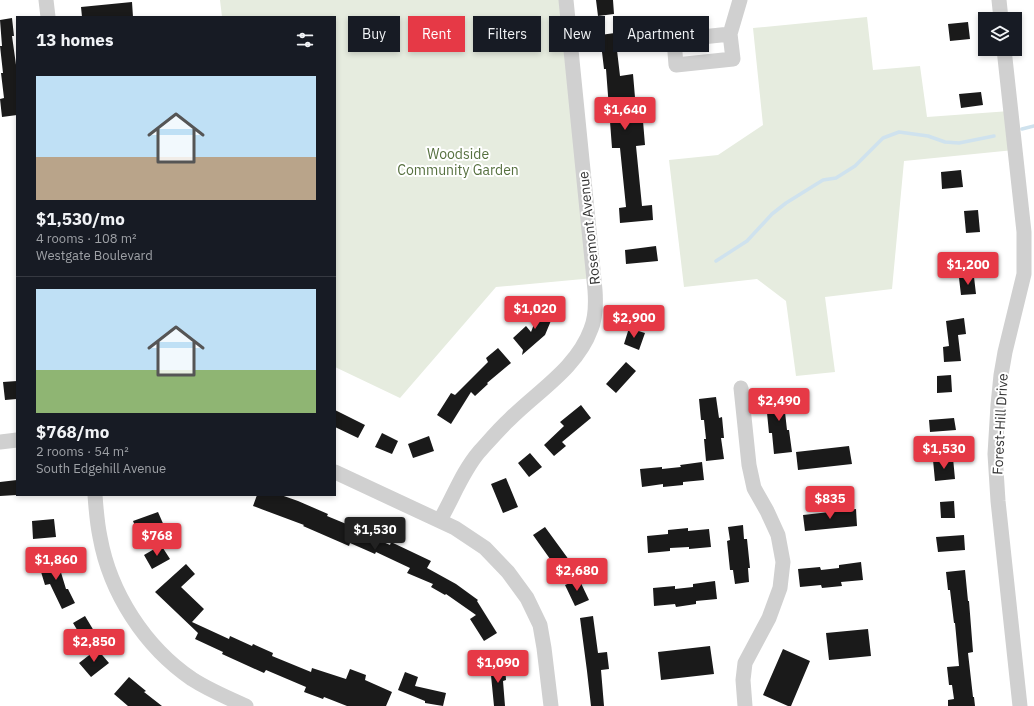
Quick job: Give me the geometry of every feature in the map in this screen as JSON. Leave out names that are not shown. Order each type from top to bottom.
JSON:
[{"type":"street","points":[[46,0],[48,16]]},
{"type":"street","name":"Rosemont Avenue","points":[[440,520],[461,478],[479,452],[510,419],[564,370],[574,359],[592,329],[595,312],[596,290],[566,0]]},
{"type":"street","points":[[730,34],[734,18],[741,2],[740,0]]},
{"type":"street","points":[[999,0],[1000,12]]},
{"type":"street","name":"Forest-Hill Drive","points":[[1005,56],[1029,231],[1024,274],[1005,352],[1001,375],[996,454],[998,501],[1020,706]]},
{"type":"street","points":[[741,388],[749,465],[754,488],[768,512],[778,535],[782,562],[780,588],[778,594],[769,618],[745,663],[743,680],[745,706]]},
{"type":"street","points":[[0,442],[16,440]]},
{"type":"street","points":[[336,472],[455,528],[484,548],[508,572],[527,598],[540,625],[551,706]]},
{"type":"street","points":[[95,496],[100,537],[112,580],[128,610],[145,634],[164,655],[192,679],[246,706]]},
{"type":"green space","name":"Woodside Community Garden","points":[[220,0],[566,0],[568,16],[549,16],[549,52],[571,52],[594,278],[496,287],[400,398],[336,367],[336,16],[222,16]]},
{"type":"green space","points":[[867,17],[873,70],[920,66],[927,117],[1010,111],[1014,150],[904,161],[892,289],[825,297],[835,372],[796,376],[786,301],[757,279],[684,287],[669,160],[718,155],[763,125],[753,28]]},
{"type":"building","points":[[596,0],[613,0],[614,14],[598,16]]},
{"type":"building","points":[[132,2],[133,16],[82,16],[81,7]]},
{"type":"building","points":[[12,18],[14,36],[12,36],[16,65],[16,115],[2,117],[0,99],[4,98],[1,73],[3,73],[0,46],[2,46],[0,20]]},
{"type":"building","points":[[968,22],[970,39],[950,41],[948,24]]},
{"type":"building","points":[[613,33],[613,52],[617,52],[620,76],[633,74],[636,109],[642,109],[645,145],[636,146],[642,206],[652,205],[653,220],[620,223],[619,208],[626,207],[620,148],[612,148],[606,69],[604,69],[602,52],[605,52],[605,34]]},
{"type":"building","points":[[981,92],[983,105],[961,108],[959,94]]},
{"type":"building","points":[[961,170],[963,187],[942,189],[941,172]]},
{"type":"building","points":[[978,210],[980,232],[966,233],[964,211]]},
{"type":"building","points":[[656,246],[658,261],[626,264],[625,250]]},
{"type":"building","points":[[974,277],[976,294],[961,295],[959,278]]},
{"type":"building","points":[[541,306],[555,311],[545,335],[522,355],[523,350],[513,338],[526,326],[531,332]]},
{"type":"building","points":[[964,318],[966,334],[958,335],[961,361],[944,362],[943,347],[949,346],[946,321]]},
{"type":"building","points":[[629,328],[645,333],[639,350],[624,344]]},
{"type":"building","points":[[498,348],[511,363],[487,383],[488,384],[475,396],[471,392],[451,424],[437,415],[451,393],[455,395],[488,362],[486,358]]},
{"type":"building","points":[[626,362],[636,371],[616,393],[606,384]]},
{"type":"building","points":[[951,375],[952,392],[937,393],[937,376]]},
{"type":"building","points":[[16,381],[16,399],[5,400],[3,382]]},
{"type":"building","points":[[785,390],[788,412],[785,412],[787,430],[789,430],[792,452],[774,454],[772,433],[769,433],[767,413],[770,412],[768,392]]},
{"type":"building","points":[[716,397],[719,418],[722,417],[724,438],[721,438],[724,459],[706,461],[704,420],[701,420],[699,399]]},
{"type":"building","points":[[581,405],[591,418],[562,442],[566,446],[554,456],[544,445],[564,426],[560,422]]},
{"type":"building","points":[[336,410],[365,425],[358,438],[336,427]]},
{"type":"building","points":[[954,418],[956,430],[930,432],[929,420]]},
{"type":"building","points":[[382,433],[398,441],[392,454],[375,447]]},
{"type":"building","points":[[429,436],[434,451],[413,458],[408,444]]},
{"type":"building","points":[[849,446],[852,464],[798,470],[796,452]]},
{"type":"building","points":[[530,453],[542,467],[529,477],[518,463]]},
{"type":"building","points":[[953,458],[955,479],[935,481],[933,460]]},
{"type":"building","points":[[702,462],[704,480],[683,482],[683,485],[663,487],[663,484],[642,487],[640,469],[681,467],[680,465]]},
{"type":"building","points":[[506,478],[518,507],[503,513],[491,484]]},
{"type":"building","points":[[16,480],[16,495],[0,496],[0,482]]},
{"type":"building","points":[[257,496],[284,496],[328,514],[327,516],[356,528],[356,530],[390,545],[391,542],[431,561],[427,568],[456,584],[478,600],[477,601],[497,633],[484,641],[470,619],[476,615],[446,594],[445,595],[431,587],[433,584],[407,573],[410,568],[376,552],[375,554],[350,543],[349,546],[303,526],[304,525],[253,506]]},
{"type":"building","points":[[954,501],[955,518],[941,518],[940,502]]},
{"type":"building","points":[[856,509],[857,526],[805,531],[803,515]]},
{"type":"building","points":[[158,512],[165,528],[140,538],[133,521]]},
{"type":"building","points":[[54,519],[56,537],[33,539],[32,521]]},
{"type":"building","points":[[743,525],[744,539],[747,539],[750,568],[748,568],[749,582],[735,584],[733,570],[730,570],[727,541],[730,540],[728,527]]},
{"type":"building","points":[[545,527],[572,564],[560,573],[533,535]]},
{"type":"building","points":[[688,528],[688,531],[709,529],[711,547],[689,549],[689,547],[670,548],[670,551],[648,553],[647,536],[668,534],[668,530]]},
{"type":"building","points":[[964,535],[965,550],[938,552],[936,537]]},
{"type":"building","points":[[161,545],[170,559],[152,569],[144,555]]},
{"type":"building","points":[[56,556],[66,589],[68,589],[75,603],[62,609],[50,584],[45,585],[38,562]]},
{"type":"building","points":[[861,562],[863,580],[841,582],[842,586],[822,588],[821,585],[800,587],[798,569],[820,567],[821,570],[839,568],[839,565]]},
{"type":"building","points":[[186,564],[195,574],[181,587],[204,609],[192,622],[229,639],[230,636],[252,646],[253,644],[273,653],[272,656],[311,672],[312,668],[346,679],[350,669],[366,675],[365,680],[392,692],[386,706],[347,706],[324,697],[323,699],[304,692],[306,687],[266,670],[264,673],[222,654],[223,652],[195,639],[198,633],[155,592]]},
{"type":"building","points":[[965,570],[973,652],[968,653],[975,706],[948,706],[948,700],[954,699],[952,685],[949,685],[947,667],[959,666],[955,623],[946,572]]},
{"type":"building","points":[[579,579],[589,600],[575,606],[565,585]]},
{"type":"building","points":[[715,581],[717,599],[696,601],[696,604],[676,607],[675,604],[654,606],[653,588],[675,586],[675,589],[693,587],[693,584]]},
{"type":"building","points":[[85,616],[100,641],[88,648],[73,623]]},
{"type":"building","points":[[593,616],[598,653],[607,652],[609,669],[601,670],[604,706],[591,706],[580,618]]},
{"type":"building","points":[[868,629],[871,656],[829,660],[826,633]]},
{"type":"building","points":[[710,646],[714,674],[661,680],[658,652]]},
{"type":"building","points":[[97,649],[109,663],[91,677],[79,663]]},
{"type":"building","points":[[783,649],[810,661],[791,706],[763,695]]},
{"type":"building","points":[[505,664],[506,680],[503,681],[505,706],[494,706],[490,665]]},
{"type":"building","points":[[405,672],[418,677],[415,686],[446,693],[443,706],[425,703],[425,701],[398,690]]},
{"type":"building","points":[[129,677],[146,691],[144,692],[162,706],[128,706],[114,694]]},
{"type":"waterway","points":[[1022,129],[1034,126]]},
{"type":"waterway","points":[[716,261],[747,241],[772,214],[786,203],[823,180],[836,178],[855,166],[883,138],[899,132],[928,136],[945,142],[959,143],[994,136]]}]
